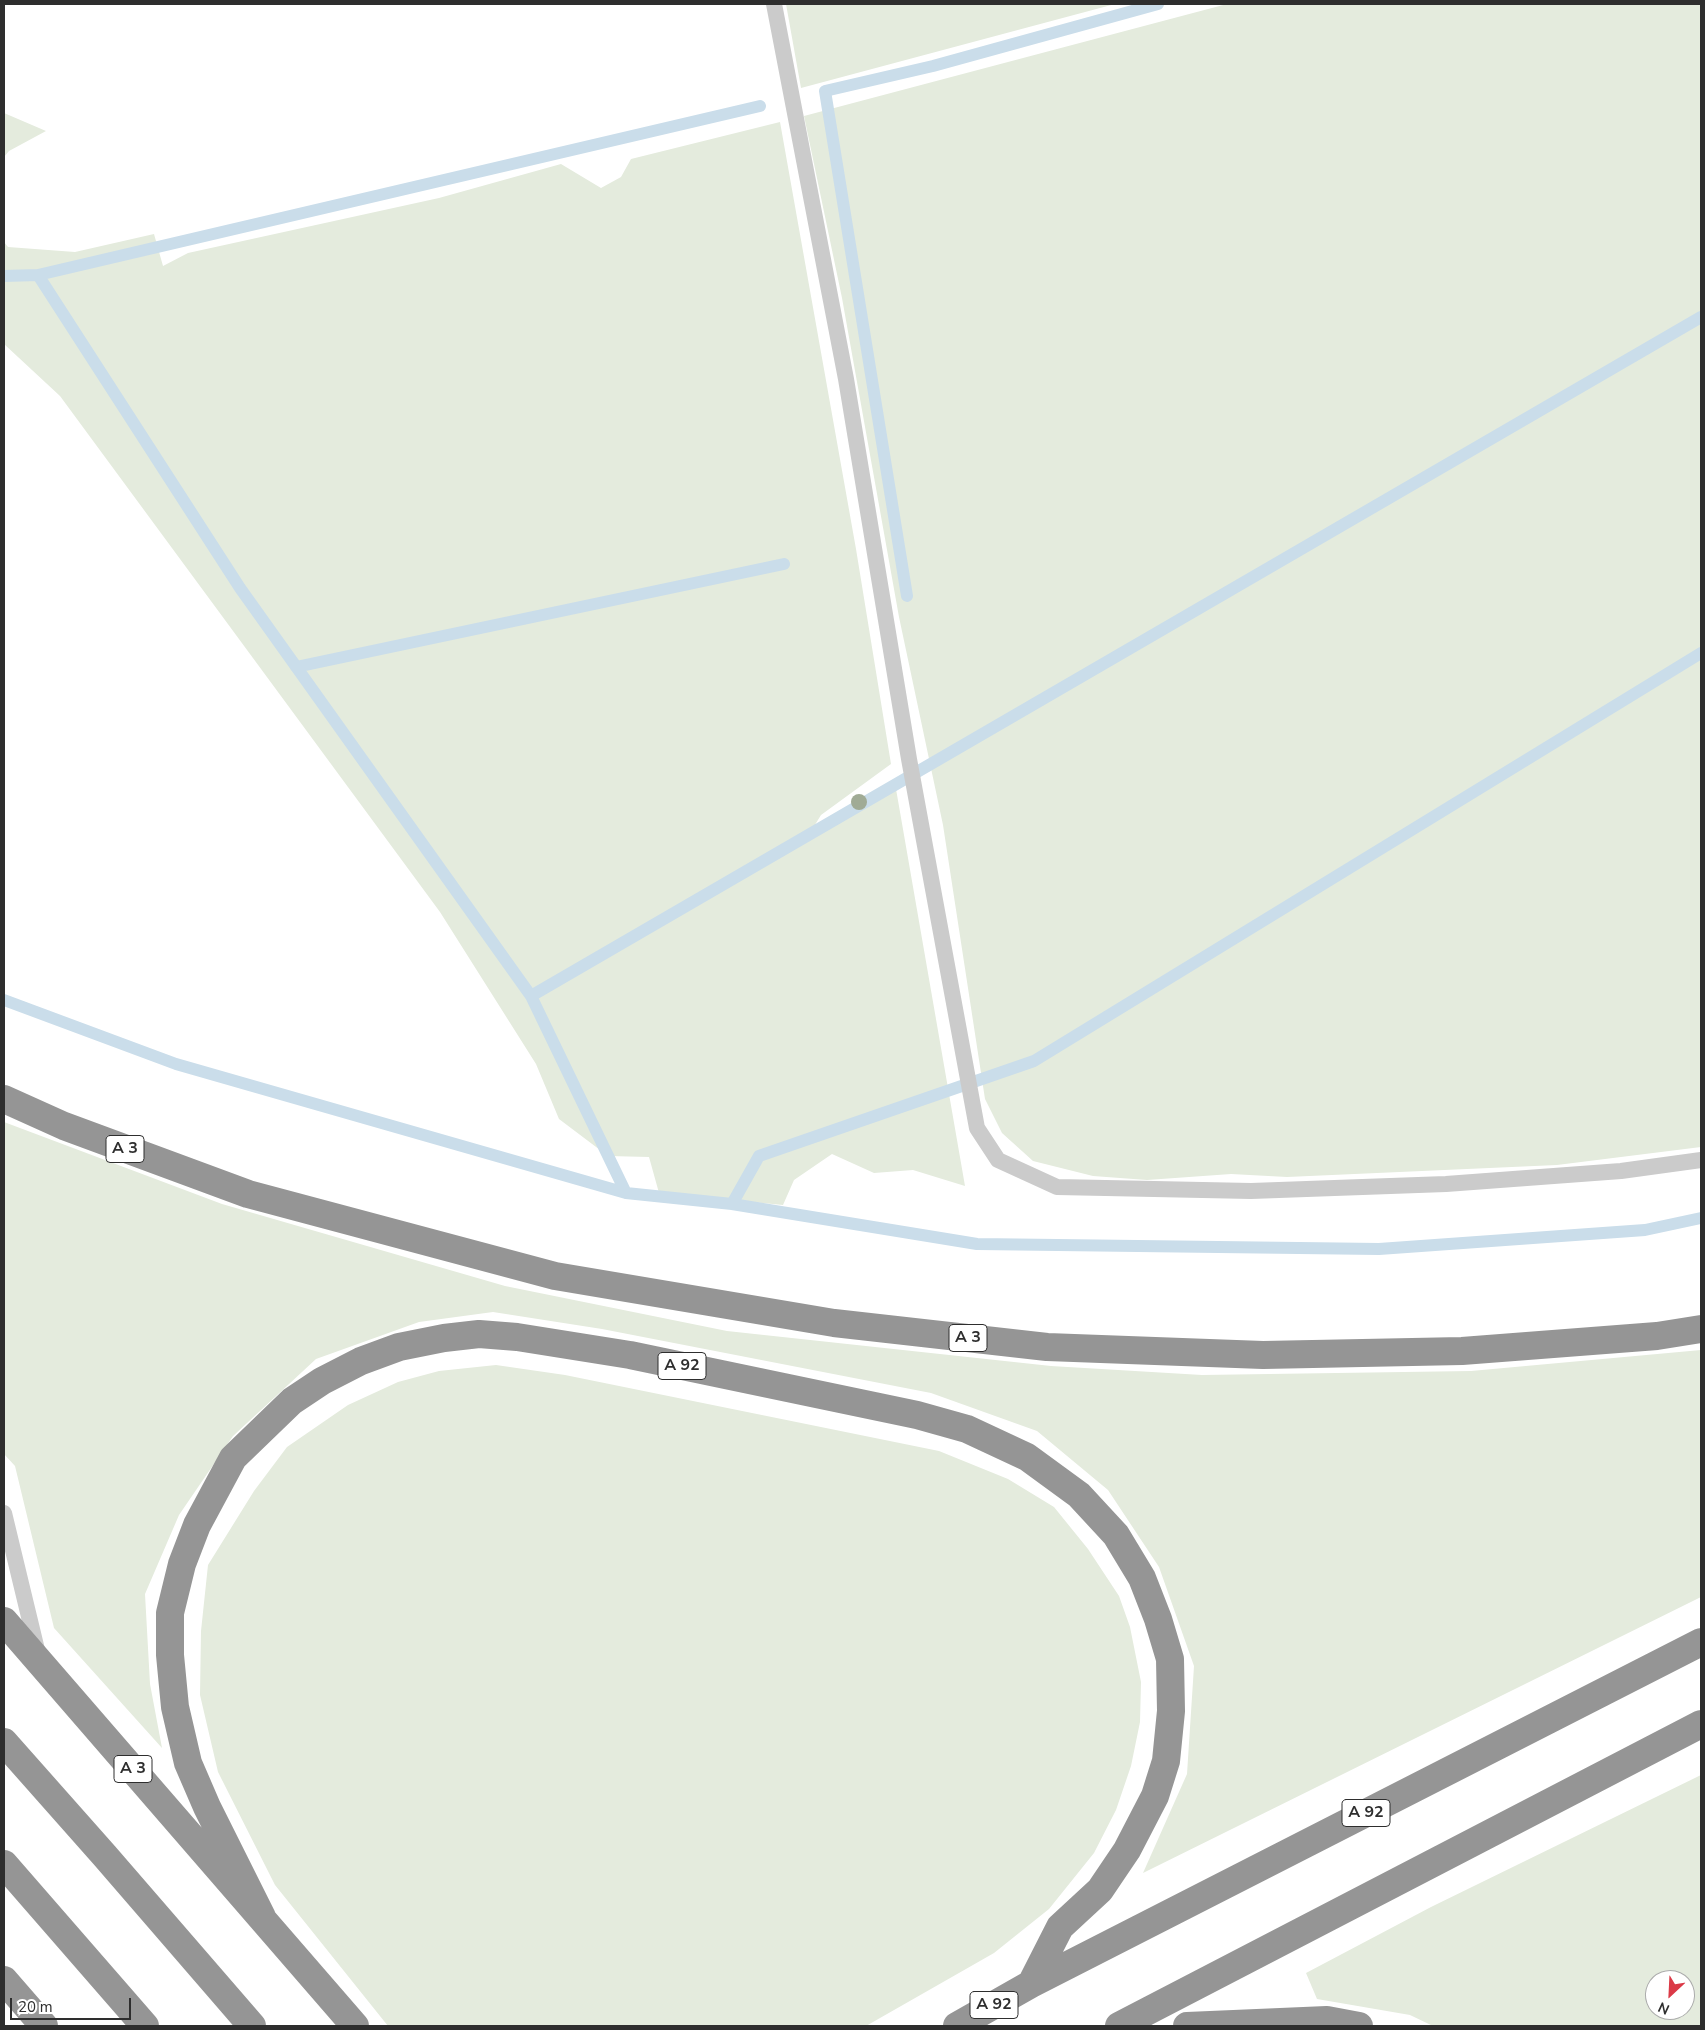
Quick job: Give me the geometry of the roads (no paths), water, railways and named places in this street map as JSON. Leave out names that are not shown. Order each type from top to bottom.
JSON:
[{"type":"highway","name":"A 3","points":[[4,1099],[64,1126],[248,1194],[555,1276],[834,1323],[1047,1347],[1264,1356],[1462,1351],[1657,1336],[1701,1328]]},
{"type":"highway","name":"A 92","points":[[262,1917],[203,1798],[188,1763],[175,1707],[170,1613],[182,1564],[197,1525],[233,1458],[292,1402],[322,1381],[361,1361],[399,1347],[444,1338],[478,1334],[517,1337],[649,1359],[916,1415],[967,1429],[1026,1457],[1079,1495],[1116,1535],[1142,1578],[1158,1619],[1170,1659],[1171,1711],[1166,1761],[1156,1796],[1128,1850],[1100,1890],[1060,1927],[1031,1984]]},
{"type":"highway","name":"A 3","points":[[4,1621],[355,2026]]},
{"type":"highway","name":"A 92","points":[[957,2026],[1031,1984],[1701,1642]]},
{"type":"highway","points":[[1119,2026],[1701,1724]]},
{"type":"highway","points":[[4,1742],[252,2026]]},
{"type":"highway","points":[[4,1864],[145,2026]]},
{"type":"highway","points":[[4,1980],[44,2026]]},
{"type":"highway","points":[[1187,2026],[1327,2020],[1359,2026]]},
{"type":"lane","points":[[774,4],[846,379],[909,759],[977,1128],[998,1160],[1057,1187],[1251,1191],[1446,1184],[1621,1171],[1701,1160]]},
{"type":"lane","points":[[4,1513],[40,1661]]},
{"type":"waterway","points":[[907,596],[825,91],[933,66],[1158,4]]},
{"type":"waterway","points":[[4,276],[38,275],[760,106]]},
{"type":"waterway","points":[[38,275],[240,588],[531,996],[626,1193]]},
{"type":"waterway","points":[[531,996],[1701,317]]},
{"type":"waterway","points":[[296,667],[784,564]]},
{"type":"waterway","points":[[732,1204],[759,1156],[1034,1061],[1701,653]]},
{"type":"waterway","points":[[4,1000],[176,1064],[626,1193],[732,1204],[977,1244],[1379,1249],[1645,1230],[1701,1218]]}]
